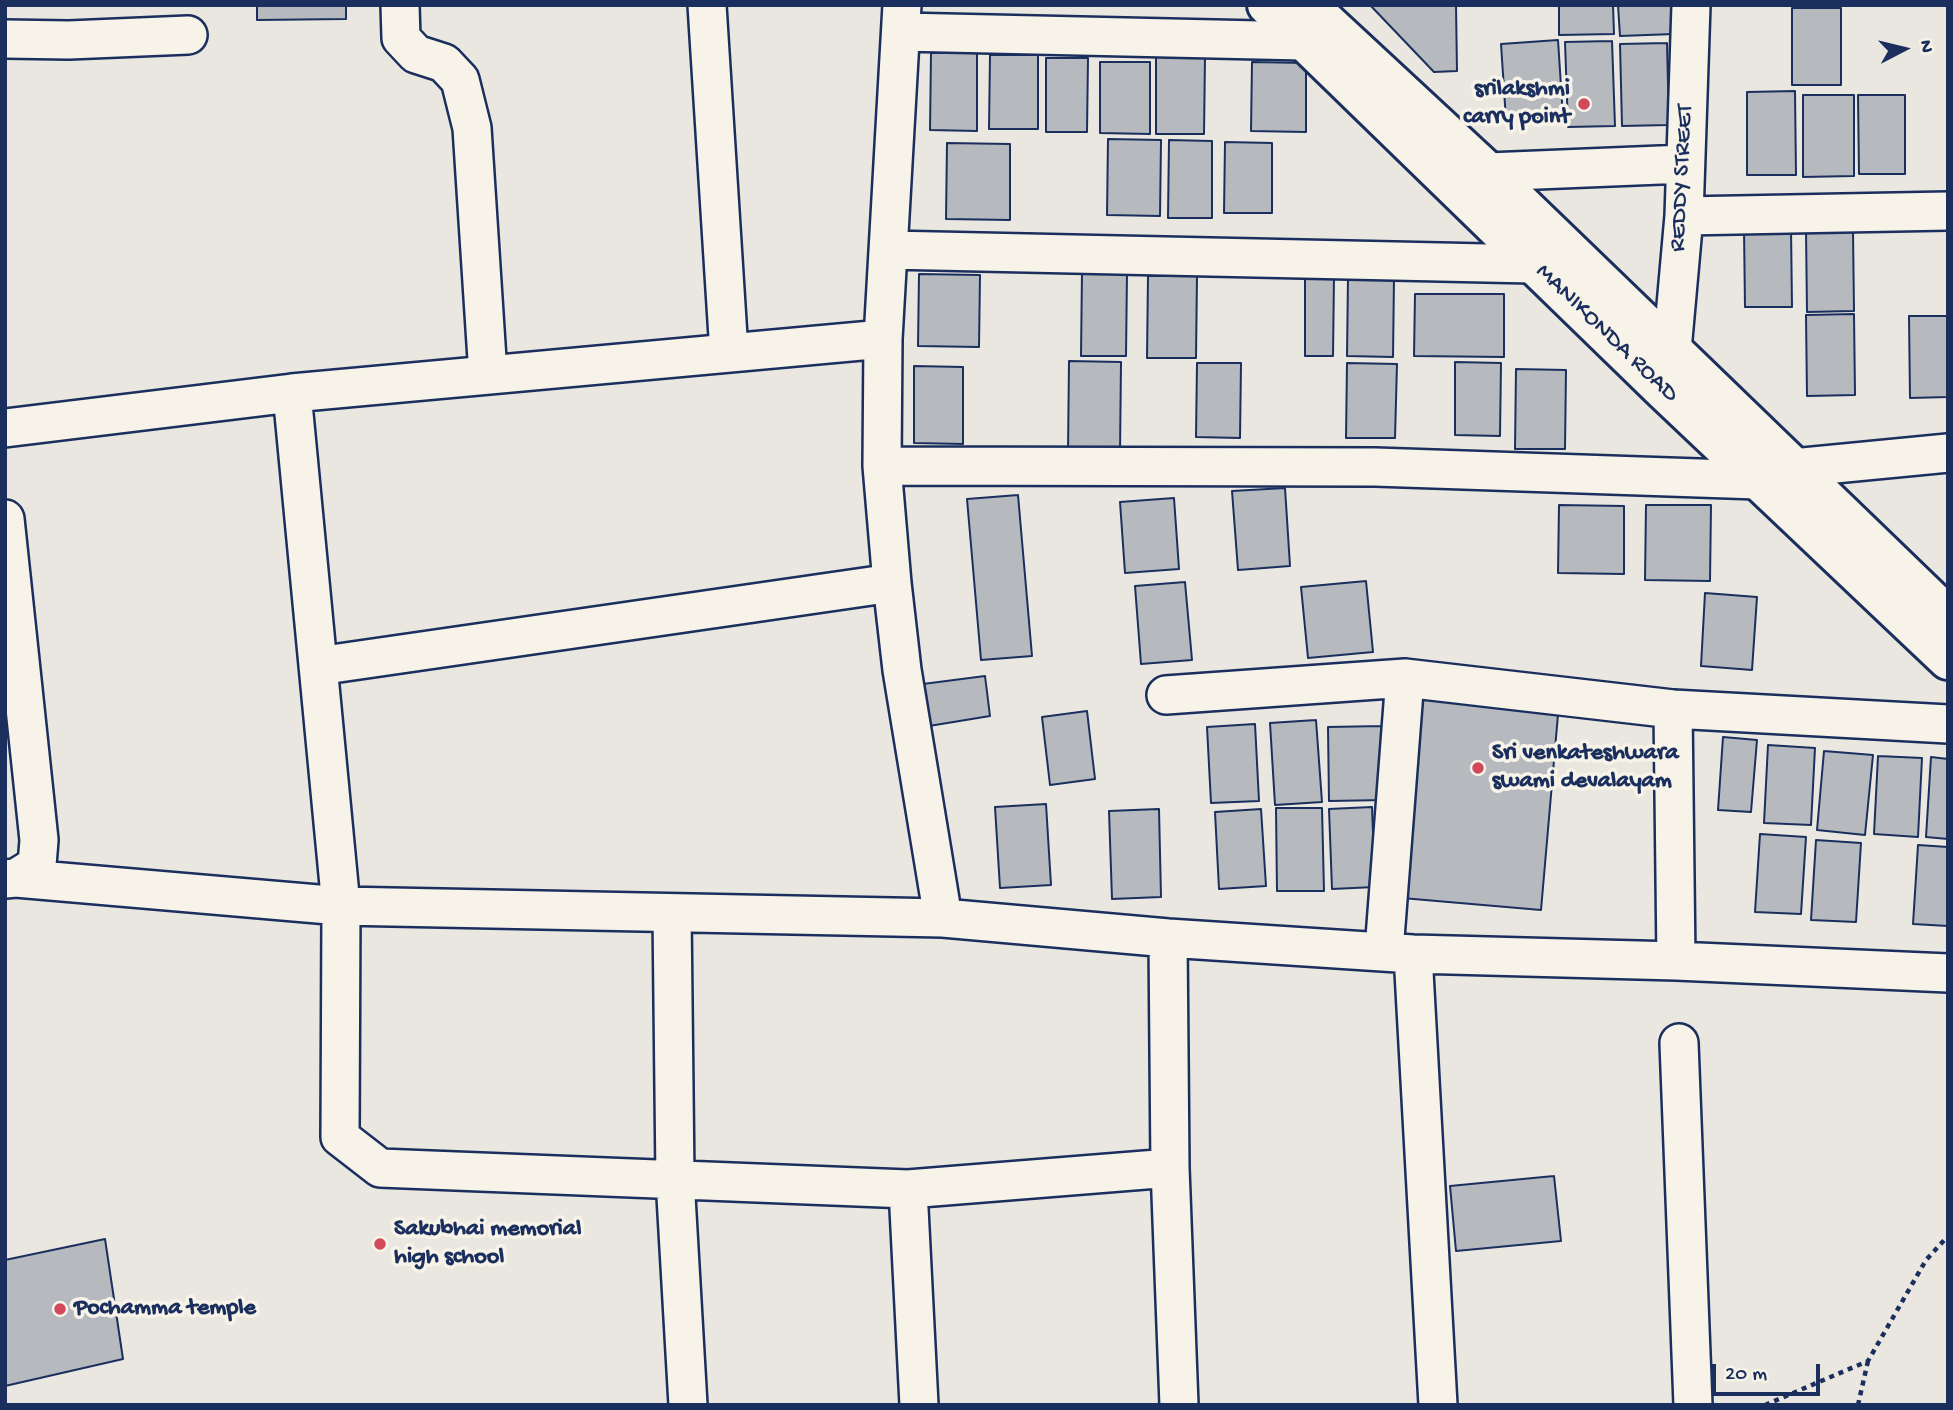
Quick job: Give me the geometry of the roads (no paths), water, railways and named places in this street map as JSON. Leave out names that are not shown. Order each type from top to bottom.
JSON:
[{"type":"street","points":[[400,5],[401,38],[416,54],[444,63],[460,80],[472,128],[488,375]]},
{"type":"street","points":[[707,5],[729,353]]},
{"type":"street","name":"MANIKONDA ROAD","points":[[1266,5],[1306,23],[1488,172],[1672,350],[1776,474],[1948,660]]},
{"type":"street","name":"REDDY STREET","points":[[1672,350],[1684,216],[1691,5]]},
{"type":"street","points":[[943,918],[902,670],[882,467],[883,339],[902,18],[1306,23]]},
{"type":"street","name":"MANIKONDA ROAD","points":[[1306,23],[1532,264],[1776,474],[1948,616]]},
{"type":"street","points":[[5,39],[69,40],[188,35]]},
{"type":"street","points":[[1488,172],[1685,164]]},
{"type":"street","points":[[1684,216],[1948,211]]},
{"type":"street","points":[[888,250],[1532,264]]},
{"type":"street","points":[[5,428],[292,393],[883,339]]},
{"type":"street","points":[[292,393],[341,906],[340,1136],[380,1168],[908,1189],[1170,1168]]},
{"type":"street","points":[[882,467],[1375,467],[1776,474],[1948,453]]},
{"type":"street","points":[[5,519],[39,840],[37,865],[11,878]]},
{"type":"street","points":[[318,666],[892,583]]},
{"type":"street","points":[[1166,695],[1405,678],[1672,709],[1948,724]]},
{"type":"street","points":[[1405,678],[1398,953],[1438,1405]]},
{"type":"street","points":[[1672,709],[1676,961]]},
{"type":"street","points":[[11,878],[341,906],[943,918],[1168,938],[1398,953],[1676,961],[1948,973]]},
{"type":"street","points":[[671,913],[675,1179],[688,1405]]},
{"type":"street","points":[[1168,938],[1170,1168],[1179,1405]]},
{"type":"street","points":[[1679,1043],[1692,1405]]},
{"type":"street","points":[[908,1189],[919,1405]]},
{"type":"place","name":"srilakshmi carry point","points":[[1584,104]]},
{"type":"place","name":"Sri venkateshwara swami devalayam","points":[[1478,768]]},
{"type":"place","name":"Sakubhai memorial high school","points":[[380,1244]]},
{"type":"place","name":"Pochamma temple","points":[[60,1309]]}]
